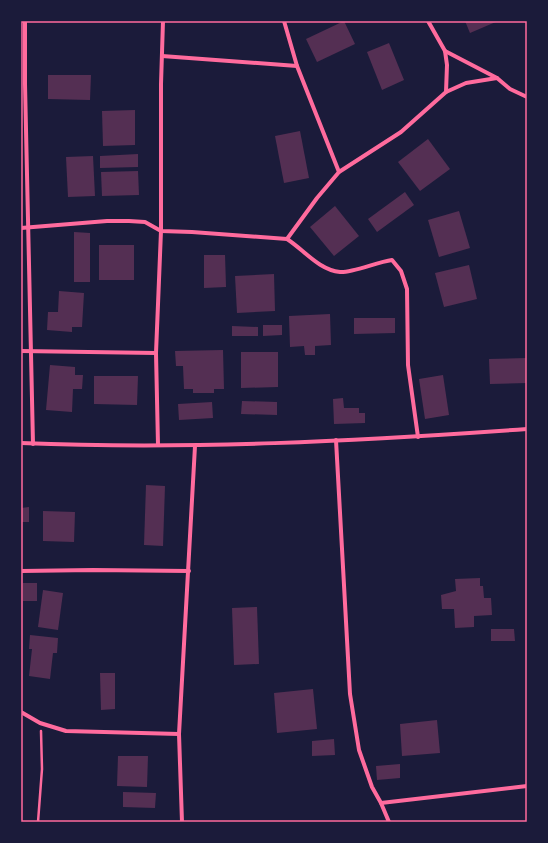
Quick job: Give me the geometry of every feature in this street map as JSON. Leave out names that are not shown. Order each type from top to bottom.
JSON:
[{"type":"street","points":[[25,21],[23,84],[33,444]]},
{"type":"street","points":[[158,445],[156,353],[161,231],[161,84],[163,21]]},
{"type":"street","points":[[284,21],[297,66],[339,172]]},
{"type":"street","points":[[428,21],[445,51],[447,65],[446,92]]},
{"type":"street","points":[[445,51],[496,78],[510,89],[527,97]]},
{"type":"street","points":[[162,56],[297,66]]},
{"type":"street","points":[[287,239],[317,198],[339,172],[400,132],[446,92],[466,83],[496,78]]},
{"type":"street","points":[[21,228],[107,221],[145,222],[161,231],[287,239],[314,260],[326,267],[340,272],[353,270],[382,261],[392,260],[402,271],[407,289],[408,365],[418,437]]},
{"type":"street","points":[[21,351],[156,353]]},
{"type":"street","points":[[21,443],[195,446],[418,437],[527,429]]},
{"type":"street","points":[[336,440],[350,694],[359,750],[372,787],[389,822]]},
{"type":"street","points":[[182,822],[179,734],[195,446]]},
{"type":"street","points":[[21,571],[189,571]]},
{"type":"street","points":[[21,712],[40,723],[66,731],[179,734]]},
{"type":"street","points":[[381,803],[527,786]]},
{"type":"path","points":[[38,822],[42,769],[40,723]]},
{"type":"building","points":[[344,21],[355,44],[317,62],[306,39]]},
{"type":"building","points":[[465,21],[498,21],[470,33]]},
{"type":"building","points":[[389,43],[404,80],[382,90],[367,52]]},
{"type":"building","points":[[48,75],[91,75],[90,100],[48,99]]},
{"type":"building","points":[[135,110],[135,145],[103,146],[102,111]]},
{"type":"building","points":[[300,131],[309,178],[284,183],[275,136]]},
{"type":"building","points":[[428,139],[450,169],[420,191],[398,162]]},
{"type":"building","points":[[138,154],[138,167],[100,168],[100,156]]},
{"type":"building","points":[[93,156],[95,196],[68,197],[66,157]]},
{"type":"building","points":[[138,171],[139,195],[102,196],[101,172]]},
{"type":"building","points":[[405,192],[414,205],[377,232],[368,219]]},
{"type":"building","points":[[335,206],[359,236],[334,256],[310,227]]},
{"type":"building","points":[[459,211],[470,248],[439,257],[428,220]]},
{"type":"building","points":[[74,232],[90,233],[90,282],[74,282]]},
{"type":"building","points":[[99,245],[134,245],[134,280],[99,280]]},
{"type":"building","points":[[204,255],[225,255],[226,287],[204,288]]},
{"type":"building","points":[[469,265],[477,299],[444,307],[435,273]]},
{"type":"building","points":[[274,274],[275,311],[237,313],[235,276]]},
{"type":"building","points":[[59,291],[84,293],[82,327],[72,327],[72,332],[47,330],[48,312],[58,312]]},
{"type":"building","points":[[330,314],[331,345],[315,346],[315,355],[305,355],[304,346],[290,347],[289,316]]},
{"type":"building","points":[[354,318],[395,318],[395,333],[354,334]]},
{"type":"building","points":[[263,325],[282,325],[282,335],[263,336]]},
{"type":"building","points":[[232,326],[258,327],[258,336],[232,336]]},
{"type":"building","points":[[223,350],[224,389],[214,389],[214,393],[193,393],[193,389],[184,389],[183,366],[176,366],[175,351]]},
{"type":"building","points":[[241,352],[278,352],[278,387],[241,388]]},
{"type":"building","points":[[527,358],[527,383],[490,384],[489,359]]},
{"type":"building","points":[[50,365],[75,367],[75,375],[83,375],[82,389],[73,389],[72,412],[46,410]]},
{"type":"building","points":[[443,375],[449,415],[425,419],[419,379]]},
{"type":"building","points":[[94,376],[138,376],[137,405],[94,404]]},
{"type":"building","points":[[343,398],[344,408],[359,408],[359,413],[365,413],[365,423],[334,424],[333,399]]},
{"type":"building","points":[[242,401],[277,402],[277,415],[241,414]]},
{"type":"building","points":[[212,402],[213,418],[179,420],[178,404]]},
{"type":"building","points":[[146,485],[165,486],[163,546],[144,545]]},
{"type":"building","points":[[29,507],[29,522],[21,522],[21,508]]},
{"type":"building","points":[[43,511],[75,512],[74,542],[43,541]]},
{"type":"building","points":[[480,578],[480,586],[483,586],[484,598],[491,598],[492,615],[474,616],[474,627],[455,628],[454,609],[442,609],[441,595],[456,591],[455,579]]},
{"type":"building","points":[[23,583],[37,583],[37,601],[23,601]]},
{"type":"building","points":[[43,590],[63,593],[58,630],[38,627]]},
{"type":"building","points":[[257,607],[259,664],[234,665],[232,608]]},
{"type":"building","points":[[491,629],[514,629],[515,641],[491,641]]},
{"type":"building","points":[[30,635],[58,638],[57,653],[53,653],[50,679],[29,676],[32,649],[29,649]]},
{"type":"building","points":[[100,673],[115,673],[115,709],[101,710]]},
{"type":"building","points":[[313,689],[317,729],[277,733],[274,693]]},
{"type":"building","points":[[437,720],[440,753],[402,756],[400,724]]},
{"type":"building","points":[[334,739],[335,755],[312,756],[312,741]]},
{"type":"building","points":[[118,756],[148,756],[147,787],[117,786]]},
{"type":"building","points":[[400,764],[400,778],[377,780],[376,766]]},
{"type":"building","points":[[123,792],[156,793],[155,808],[123,807]]}]
